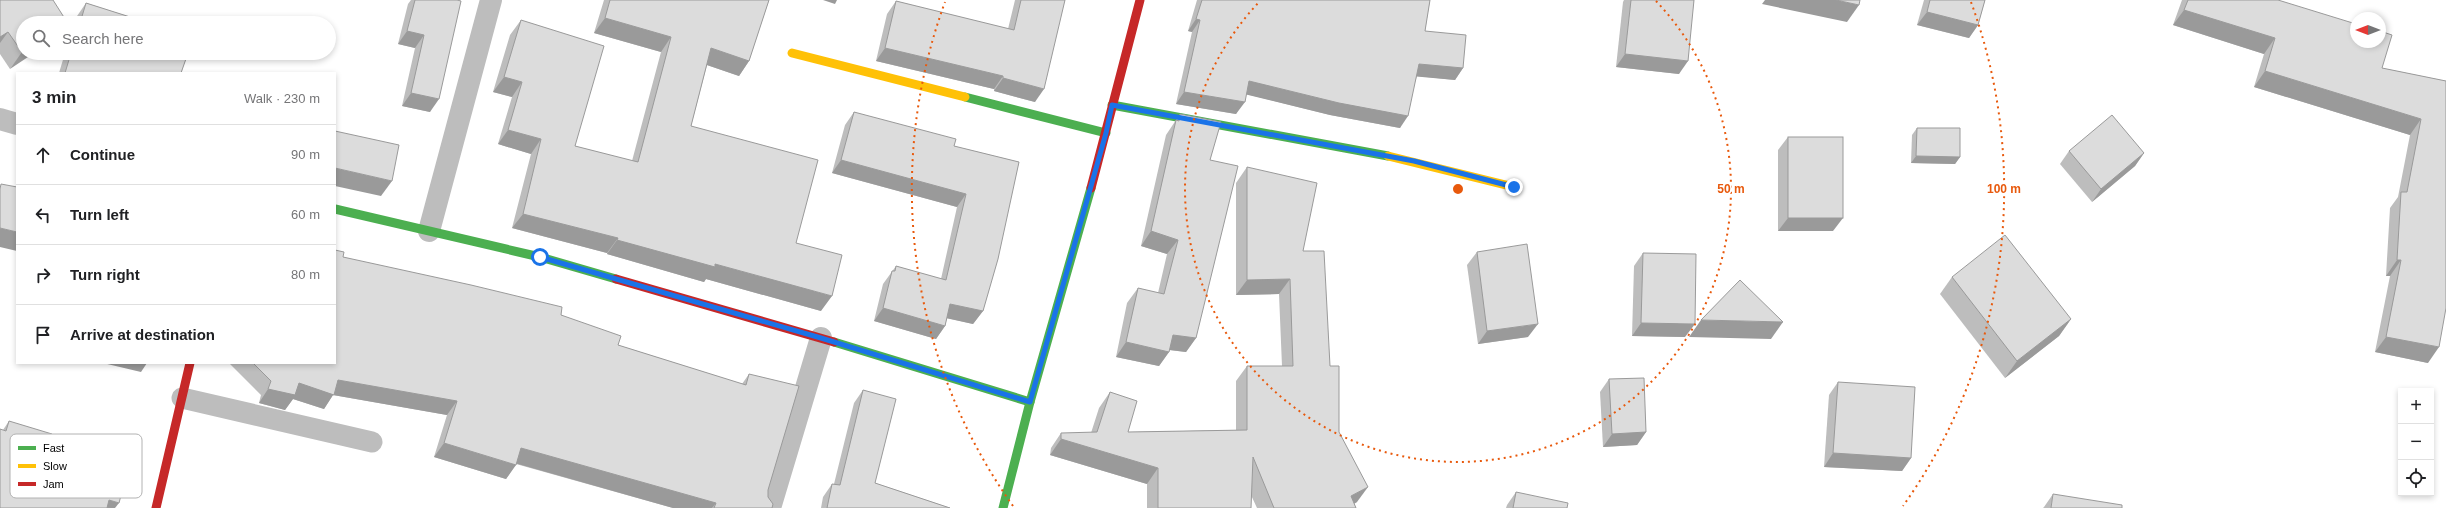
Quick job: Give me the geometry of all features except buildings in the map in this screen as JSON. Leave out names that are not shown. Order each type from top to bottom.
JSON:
[{"type":"street","points":[[429,231],[491,0]]},
{"type":"street","points":[[1002,508],[1030,402],[1106,133],[1140,0]]},
{"type":"street","points":[[792,53],[1106,133]]},
{"type":"street","points":[[1112,105],[1414,161],[1514,187]]},
{"type":"street","points":[[0,119],[16,124]]},
{"type":"street","points":[[336,209],[540,257],[821,338],[1030,402]]},
{"type":"street","points":[[770,508],[821,338]]},
{"type":"street","points":[[156,508],[190,364]]},
{"type":"lane","points":[[182,398],[372,442]]},
{"type":"traffic: fast","points":[[965,97],[1106,133]]},
{"type":"traffic: fast","points":[[1112,105],[1388,156]]},
{"type":"traffic: fast","points":[[1003,508],[1030,402],[1091,188]]},
{"type":"traffic: fast","points":[[336,209],[540,257],[616,279]]},
{"type":"traffic: fast","points":[[834,342],[1030,402]]},
{"type":"traffic: slow","points":[[792,53],[965,97]]},
{"type":"traffic: slow","points":[[1388,156],[1514,187]]},
{"type":"traffic: jam","points":[[1091,188],[1140,0]]},
{"type":"traffic: jam","points":[[616,279],[834,342]]},
{"type":"traffic: jam","points":[[156,508],[190,364]]},
{"type":"route","points":[[540,257],[821,338],[1030,402],[1106,133],[1112,105],[1414,161],[1514,187]]}]
